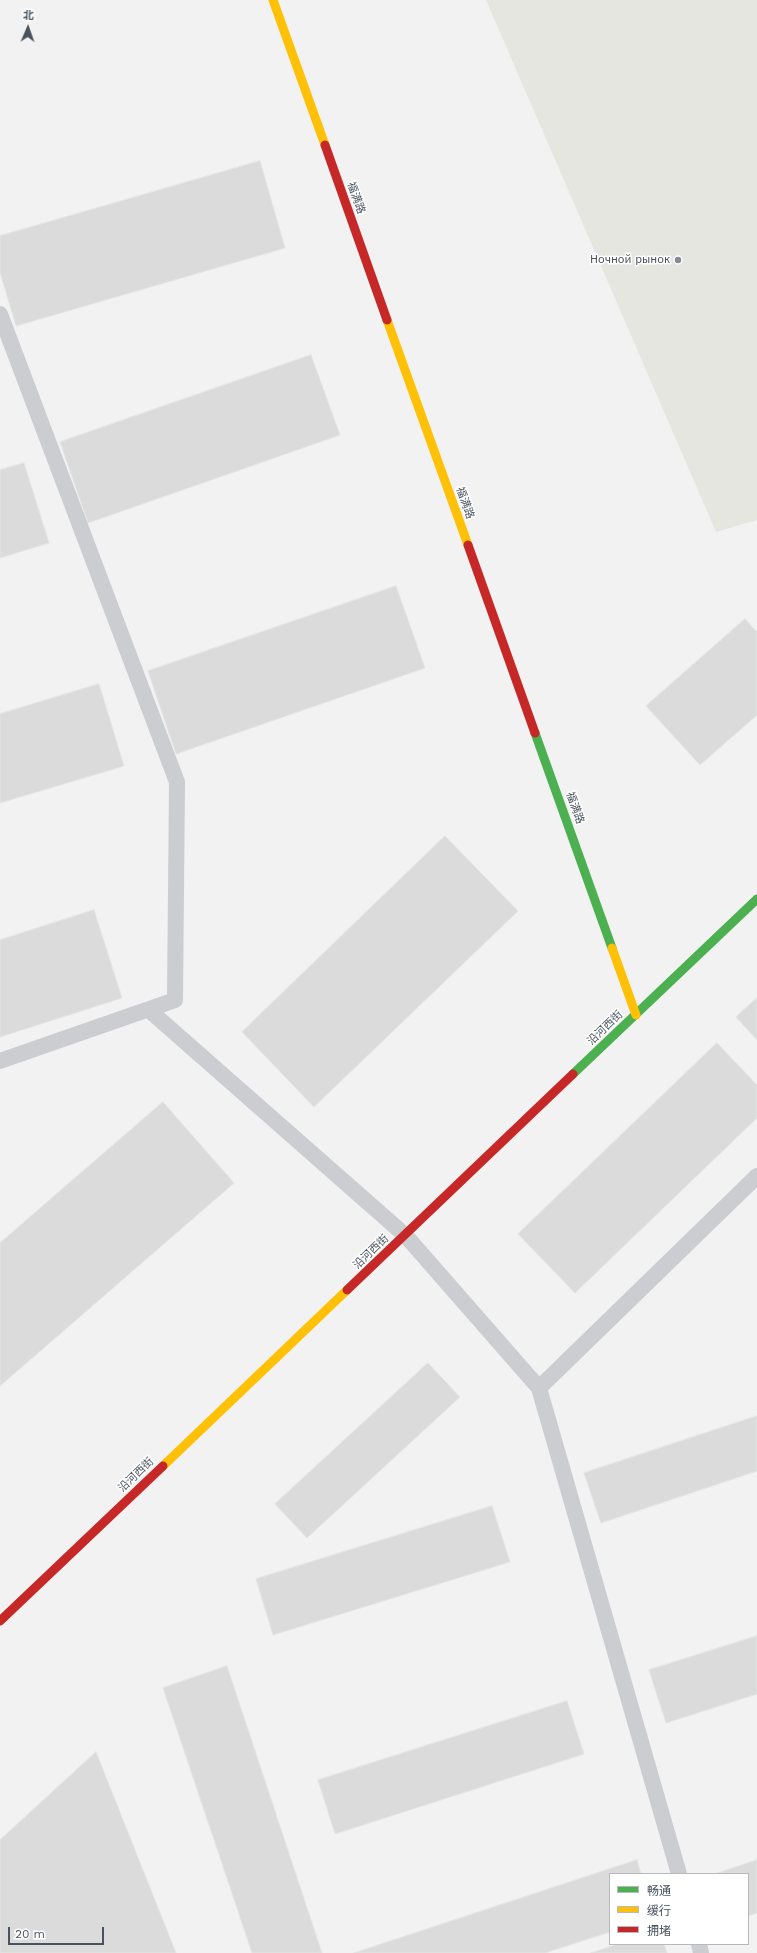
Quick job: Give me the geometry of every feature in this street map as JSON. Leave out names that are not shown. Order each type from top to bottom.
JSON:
[{"type":"street","name":"福满路","points":[[273,0],[636,1015]]},
{"type":"street","name":"沿河西街","points":[[0,1622],[406,1236],[757,898]]},
{"type":"lane","points":[[0,314],[177,782],[175,1000],[0,1061]]},
{"type":"lane","points":[[149,1010],[406,1236],[539,1388],[679,1873]]},
{"type":"lane","points":[[539,1388],[757,1176]]},
{"type":"shaded area","name":"Ночной рынок","points":[[486,0],[757,0],[757,520],[716,532]]},
{"type":"building","points":[[260,161],[285,248],[16,326],[0,272],[0,236]]},
{"type":"building","points":[[311,355],[340,435],[88,523],[60,442]]},
{"type":"building","points":[[24,463],[49,543],[0,558],[0,470]]},
{"type":"building","points":[[396,586],[425,668],[176,754],[148,671]]},
{"type":"building","points":[[745,619],[757,632],[757,715],[700,765],[646,706]]},
{"type":"building","points":[[99,684],[124,766],[0,803],[0,714]]},
{"type":"building","points":[[445,836],[518,911],[314,1107],[242,1032]]},
{"type":"building","points":[[94,910],[122,998],[0,1037],[0,940]]},
{"type":"building","points":[[757,998],[757,1040],[736,1017]]},
{"type":"building","points":[[717,1043],[757,1085],[757,1118],[575,1293],[518,1234]]},
{"type":"building","points":[[163,1102],[234,1183],[0,1386],[0,1243]]},
{"type":"building","points":[[428,1363],[460,1397],[307,1538],[275,1504]]},
{"type":"building","points":[[757,1416],[757,1471],[601,1523],[584,1473]]},
{"type":"building","points":[[492,1506],[510,1562],[273,1635],[256,1579]]},
{"type":"building","points":[[757,1636],[757,1694],[666,1723],[649,1670]]},
{"type":"building","points":[[227,1666],[322,1953],[252,1953],[163,1688]]},
{"type":"building","points":[[567,1701],[584,1754],[335,1834],[318,1780]]},
{"type":"building","points":[[96,1752],[176,1953],[0,1953],[0,1840]]},
{"type":"building","points":[[637,1860],[641,1873],[609,1873],[609,1932],[545,1953],[354,1953]]},
{"type":"building","points":[[757,1860],[757,1913],[749,1916],[749,1873],[718,1873]]},
{"type":"building","points":[[615,1945],[664,1945],[667,1953],[591,1953]]},
{"type":"traffic: fast","points":[[535,733],[612,948]]},
{"type":"traffic: fast","points":[[573,1074],[757,899]]},
{"type":"traffic: slow","points":[[273,0],[325,145]]},
{"type":"traffic: slow","points":[[387,320],[468,545]]},
{"type":"traffic: slow","points":[[612,948],[636,1015]]},
{"type":"traffic: slow","points":[[163,1466],[347,1290]]},
{"type":"traffic: jam","points":[[325,145],[387,320]]},
{"type":"traffic: jam","points":[[468,545],[535,733]]},
{"type":"traffic: jam","points":[[347,1290],[573,1074]]},
{"type":"traffic: jam","points":[[0,1621],[163,1466]]},
{"type":"place","name":"Ночной рынок","points":[[678,260]]}]
